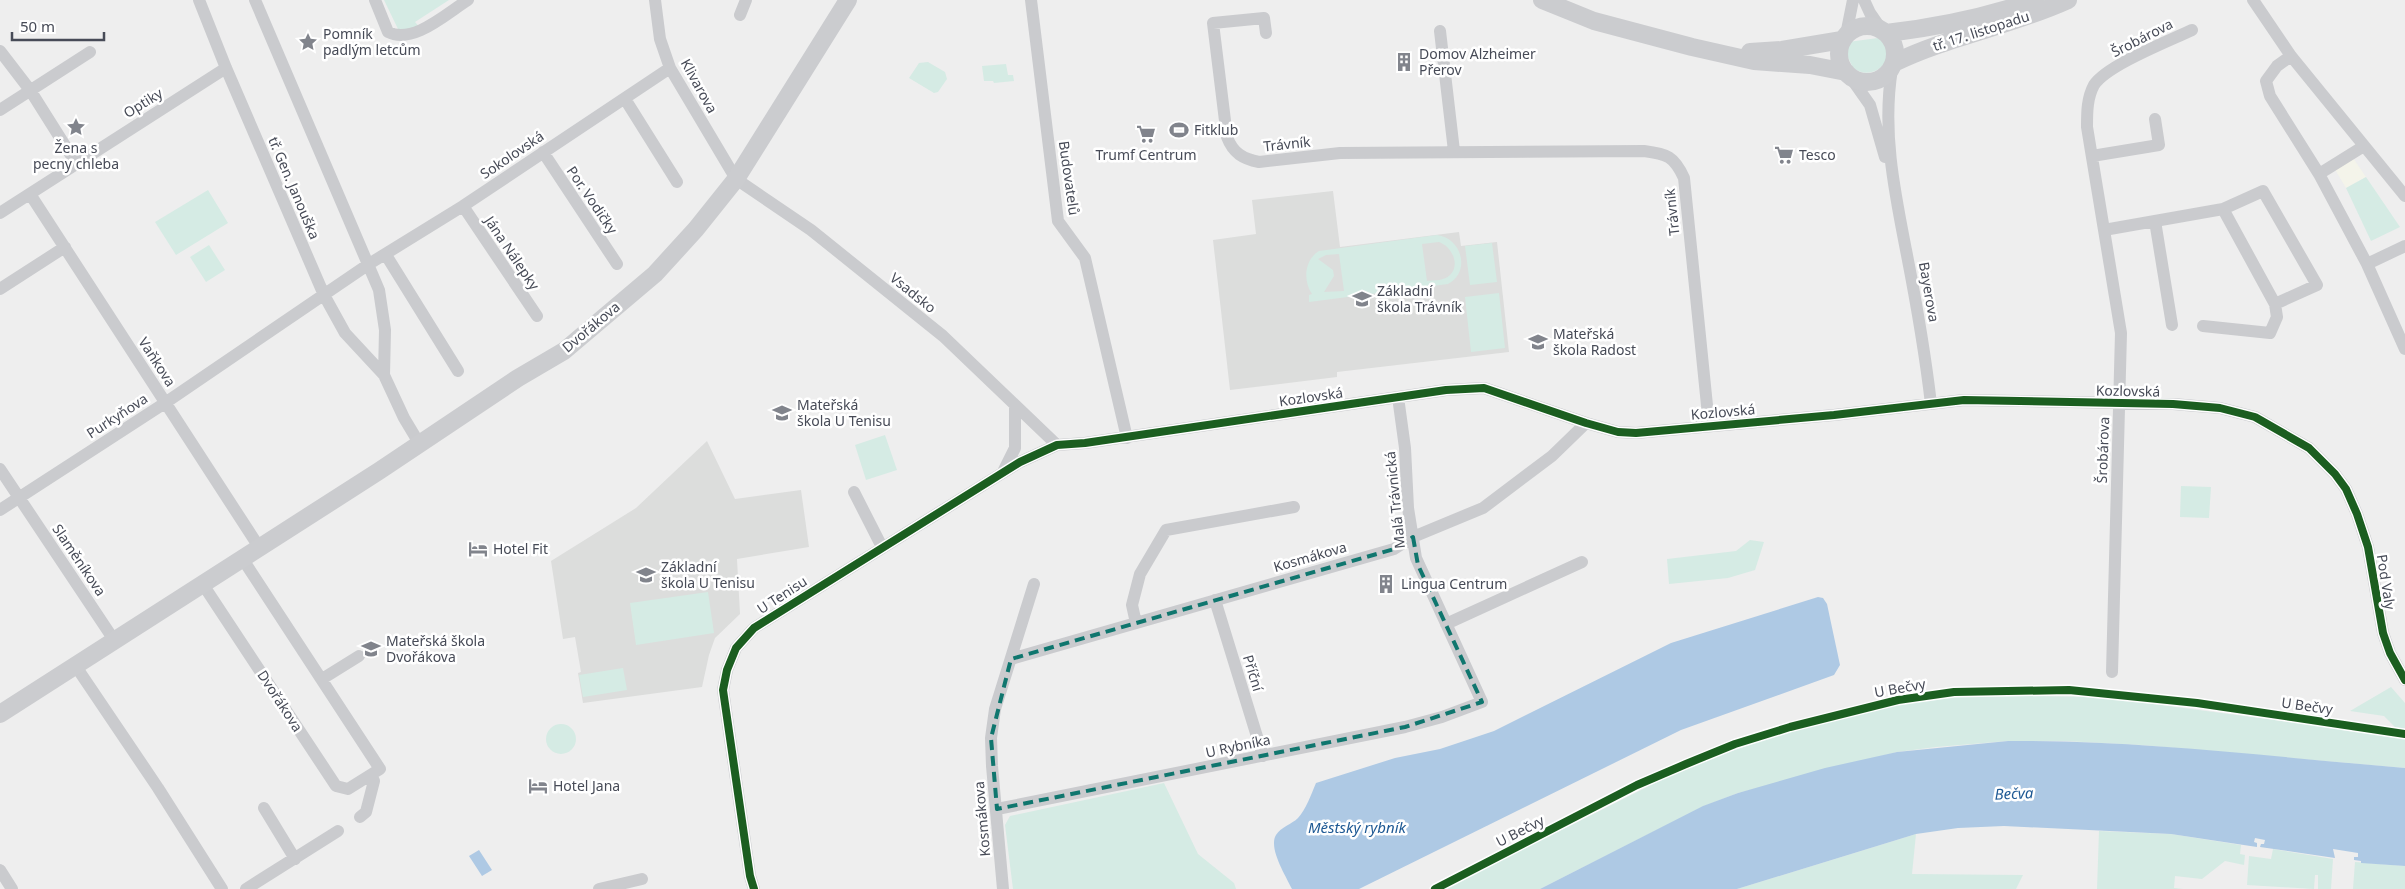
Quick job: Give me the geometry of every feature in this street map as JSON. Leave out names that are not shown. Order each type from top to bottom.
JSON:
[{"type":"main road","name":"Dvořákova","points":[[0,714],[518,378],[564,351],[655,274],[696,229],[736,179],[848,0]]},
{"type":"main road","name":"tř. 17. listopadu","points":[[1542,0],[1594,21],[1692,47],[1754,62],[1810,65],[1849,75],[1864,82],[1874,82],[1884,77],[1893,66],[1925,49],[2000,27],[2068,0]]},
{"type":"main road","name":"tř. 17. listopadu","points":[[1692,47],[1748,52],[1782,50],[1844,38],[1862,26],[1884,31],[1928,28],[1981,17],[2035,0]]},
{"type":"main road","points":[[1884,31],[1895,47],[1893,66]]},
{"type":"main road","points":[[1844,38],[1839,57],[1849,75]]},
{"type":"street","name":"tř. Gen. Janouška","points":[[199,0],[226,68],[324,295],[345,333],[384,375],[404,418],[419,443]]},
{"type":"street","name":"tř. Gen. Janouška","points":[[255,0],[370,264],[379,290],[385,330],[384,375]]},
{"type":"street","points":[[375,0],[388,32],[402,36],[422,30],[468,0]]},
{"type":"street","name":"Klivarova","points":[[654,0],[660,39],[670,68],[736,179]]},
{"type":"street","points":[[740,15],[746,0]]},
{"type":"street","name":"Budovatelů","points":[[1031,0],[1058,221],[1085,258],[1127,438]]},
{"type":"street","points":[[1844,38],[1853,0]]},
{"type":"street","points":[[1864,0],[1870,13],[1884,31]]},
{"type":"street","points":[[2253,0],[2291,56],[2405,196]]},
{"type":"street","name":"Trávník","points":[[1266,33],[1264,18],[1213,23],[1227,137],[1231,146],[1246,160],[1259,162],[1340,153],[1644,151],[1663,153],[1677,163],[1684,178],[1709,425]]},
{"type":"street","name":"Šrobárova","points":[[2112,672],[2121,333],[2087,127],[2088,101],[2095,84],[2117,66],[2192,30]]},
{"type":"street","points":[[1440,31],[1454,152]]},
{"type":"street","points":[[0,51],[30,90],[76,163]]},
{"type":"street","points":[[0,110],[90,52]]},
{"type":"street","points":[[2291,56],[2277,66],[2266,81],[2270,96],[2319,174],[2367,264],[2405,349]]},
{"type":"street","name":"Bayerova","points":[[1893,66],[1887,106],[1894,187],[1926,358],[1931,404]]},
{"type":"street","name":"Optiky","points":[[0,214],[76,163],[226,68]]},
{"type":"street","name":"Sokolovská","points":[[370,264],[463,206],[670,68]]},
{"type":"street","name":"Bayerova","points":[[1849,75],[1870,105],[1894,187]]},
{"type":"street","points":[[625,99],[677,182]]},
{"type":"street","points":[[2092,156],[2159,145],[2155,119]]},
{"type":"street","points":[[2319,174],[2364,146]]},
{"type":"street","name":"Por. Vodičky","points":[[542,152],[617,264]]},
{"type":"street","name":"Vsadsko","points":[[736,179],[811,230],[943,336],[1057,445]]},
{"type":"street","points":[[2104,230],[2222,209],[2262,192],[2317,285],[2275,304]]},
{"type":"street","name":"Vaňkova","points":[[30,194],[259,547]]},
{"type":"street","name":"Jána Nálepky","points":[[463,206],[537,316]]},
{"type":"street","points":[[2203,326],[2270,333],[2277,317],[2275,304],[2222,209]]},
{"type":"street","points":[[2155,221],[2172,325]]},
{"type":"street","points":[[2367,264],[2405,246]]},
{"type":"street","points":[[0,289],[65,247]]},
{"type":"street","points":[[386,255],[458,371]]},
{"type":"street","name":"Purkyňova","points":[[0,510],[165,403],[370,264]]},
{"type":"street","name":"Kozlovská","points":[[1057,445],[1127,438],[1446,390],[1484,388],[1586,423],[1618,432],[1636,433],[1709,425],[1834,416],[1964,400],[2199,406],[2220,408],[2255,417],[2292,436],[2322,459],[2335,474],[2346,490],[2357,514]]},
{"type":"street","name":"Malá Trávnická","points":[[1398,397],[1412,537],[1418,565],[1482,702]]},
{"type":"street","points":[[1003,472],[1015,448],[1015,405]]},
{"type":"street","name":"Kosmákova","points":[[1011,659],[1394,549],[1412,537],[1483,508],[1552,456],[1586,423]]},
{"type":"street","name":"U Tenisu","points":[[754,889],[742,828],[723,690],[727,670],[736,648],[754,628],[882,547],[1020,462],[1057,445]]},
{"type":"street","name":"Slaměníkova","points":[[0,469],[114,640]]},
{"type":"street","points":[[854,492],[882,547]]},
{"type":"street","points":[[1136,622],[1132,605],[1140,574],[1166,530],[1294,507]]},
{"type":"street","name":"Pod Valy","points":[[2357,514],[2368,547],[2383,633],[2390,653],[2405,680]]},
{"type":"street","points":[[242,558],[380,769],[371,775],[374,781],[366,812],[360,817]]},
{"type":"street","points":[[1446,624],[1582,562]]},
{"type":"street","name":"Dvořákova","points":[[202,583],[336,786],[348,789],[371,775]]},
{"type":"street","name":"Kosmákova","points":[[1003,889],[991,738],[995,709],[1034,584]]},
{"type":"street","name":"Příční","points":[[1215,600],[1263,756]]},
{"type":"street","points":[[322,679],[359,656]]},
{"type":"street","points":[[75,665],[158,788],[222,889]]},
{"type":"street","name":"U Rybníka","points":[[997,809],[1406,728],[1456,713],[1482,702]]},
{"type":"street","points":[[264,808],[295,859]]},
{"type":"street","points":[[246,889],[338,831]]},
{"type":"street","points":[[0,870],[12,889]]},
{"type":"street","points":[[599,889],[642,879]]},
{"type":"highlighted area","points":[[1413,537],[1418,565],[1482,702],[1405,727],[997,809],[991,738],[1011,659],[1394,549]]},
{"type":"shaded area","points":[[2351,155],[2366,177],[2346,188],[2333,166]]},
{"type":"shaded area","name":"Základní škola Trávník","points":[[1333,191],[1340,247],[1459,232],[1461,246],[1497,242],[1509,352],[1337,372],[1337,377],[1230,390],[1213,240],[1256,234],[1252,200]]},
{"type":"shaded area","name":"Základní škola U Tenisu","points":[[707,441],[735,499],[801,490],[809,547],[737,559],[740,614],[715,638],[702,687],[583,703],[578,673],[581,672],[575,637],[563,639],[551,561],[636,508]]},
{"type":"green space","points":[[384,0],[449,0],[415,22],[422,30],[398,29]]},
{"type":"green space","points":[[1878,38],[1885,45],[1887,52],[1883,65],[1877,70],[1870,72],[1861,72],[1853,68],[1846,53],[1848,42]]},
{"type":"green space","points":[[928,62],[945,72],[947,79],[938,92],[934,93],[909,78],[919,63]]},
{"type":"green space","points":[[1006,64],[1008,75],[1013,75],[1014,81],[994,83],[993,81],[984,81],[982,66]]},
{"type":"green space","points":[[2366,177],[2400,227],[2371,241],[2346,188]]},
{"type":"green space","points":[[208,190],[228,223],[176,255],[155,222]]},
{"type":"green space","points":[[1437,235],[1446,237],[1458,249],[1461,264],[1460,272],[1448,284],[1309,302],[1309,295],[1312,294],[1307,283],[1306,271],[1310,260],[1319,251]],"holes":[[[1439,242],[1451,251],[1455,266],[1450,275],[1445,278],[1427,281],[1422,244]],[[1339,254],[1344,291],[1324,292],[1334,276],[1333,270],[1318,259],[1326,255]]]},
{"type":"green space","points":[[1492,243],[1497,282],[1470,285],[1465,246]]},
{"type":"green space","points":[[209,245],[225,270],[206,282],[190,257]]},
{"type":"green space","points":[[1499,293],[1505,348],[1471,352],[1465,297]]},
{"type":"green space","points":[[885,435],[897,470],[866,480],[855,445]]},
{"type":"green space","points":[[2181,486],[2211,487],[2209,518],[2180,517]]},
{"type":"green space","points":[[1750,540],[1764,542],[1755,570],[1728,578],[1669,584],[1667,559],[1736,551]]},
{"type":"green space","points":[[708,592],[714,633],[636,645],[630,603]]},
{"type":"green space","points":[[623,668],[627,690],[583,697],[579,675]]},
{"type":"green space","points":[[2391,687],[2405,703],[2405,729],[2395,727],[2384,716],[2350,711]]},
{"type":"green space","points":[[1968,695],[2100,697],[2405,737],[2405,768],[2141,745],[2063,741],[2008,741],[1936,747],[1897,752],[1738,793],[1704,806],[1540,889],[1444,889],[1685,768],[1768,738],[1854,715],[1897,704]]},
{"type":"green space","points":[[561,724],[571,729],[576,739],[571,749],[561,754],[551,749],[546,739],[551,729]]},
{"type":"green space","points":[[1164,783],[1198,854],[1234,883],[1236,889],[1013,889],[1005,825],[1010,816]]},
{"type":"green space","points":[[2099,831],[2171,834],[2241,845],[2240,854],[2245,855],[2244,865],[2225,861],[2202,879],[2175,876],[2174,888],[2183,889],[2097,889]]},
{"type":"green space","points":[[1916,834],[1912,874],[2023,875],[2016,889],[1737,889]]},
{"type":"green space","points":[[2273,849],[2333,859],[2331,889],[2318,889],[2318,875],[2315,875],[2314,889],[2247,885],[2249,856],[2271,859]]},
{"type":"green space","points":[[2355,862],[2405,866],[2405,889],[2353,889]]},
{"type":"water","name":"Městský rybník","points":[[1818,597],[1823,598],[1827,604],[1840,665],[1834,675],[1681,730],[1359,889],[1292,889],[1276,854],[1274,841],[1278,832],[1296,820],[1301,814],[1316,783],[1395,758],[1440,749],[1494,731],[1671,643]]},
{"type":"water","name":"Bečva","points":[[2008,741],[2058,741],[2157,746],[2405,768],[2405,866],[2361,863],[2361,861],[2354,860],[2354,857],[2358,857],[2358,853],[2333,849],[2335,858],[2260,847],[2261,844],[2264,844],[2265,840],[2255,838],[2254,842],[2257,843],[2257,847],[2171,834],[2004,826],[1958,828],[1916,834],[1737,889],[1540,889],[1703,806],[1738,793],[1825,768],[1897,752]]},
{"type":"water","points":[[479,850],[492,870],[482,876],[469,856]]},
{"type":"cycle path","points":[[754,889],[750,876],[723,690],[727,670],[736,648],[754,628],[1020,462],[1057,445],[1085,443],[1446,390],[1484,388],[1586,423],[1618,432],[1636,433],[1834,415],[1964,400],[2173,404],[2220,408],[2255,417],[2309,448],[2335,474],[2346,489],[2368,547],[2383,633],[2390,653],[2405,680]]},
{"type":"cycle path","name":"U Bečvy","points":[[1435,889],[1637,785],[1686,764],[1735,744],[1790,727],[1898,700],[1954,692],[2069,690],[2197,703],[2405,734]]},
{"type":"place","name":"Pomník padlým letcům","points":[[308,42]]},
{"type":"place","name":"Domov Alzheimer Přerov","points":[[1404,62]]},
{"type":"place","name":"Žena s pecny chleba","points":[[76,127]]},
{"type":"place","name":"Fitklub","points":[[1179,130]]},
{"type":"place","name":"Trumf Centrum","points":[[1146,134]]},
{"type":"place","name":"Tesco","points":[[1784,155]]},
{"type":"place","name":"Základní škola Trávník","points":[[1362,299]]},
{"type":"place","name":"Mateřská škola Radost","points":[[1538,342]]},
{"type":"place","name":"Mateřská škola U Tenisu","points":[[782,413]]},
{"type":"place","name":"Hotel Fit","points":[[478,549]]},
{"type":"place","name":"Základní škola U Tenisu","points":[[646,575]]},
{"type":"place","name":"Lingua Centrum","points":[[1386,584]]},
{"type":"place","name":"Mateřská škola Dvořákova","points":[[371,649]]},
{"type":"place","name":"Hotel Jana","points":[[538,786]]}]
